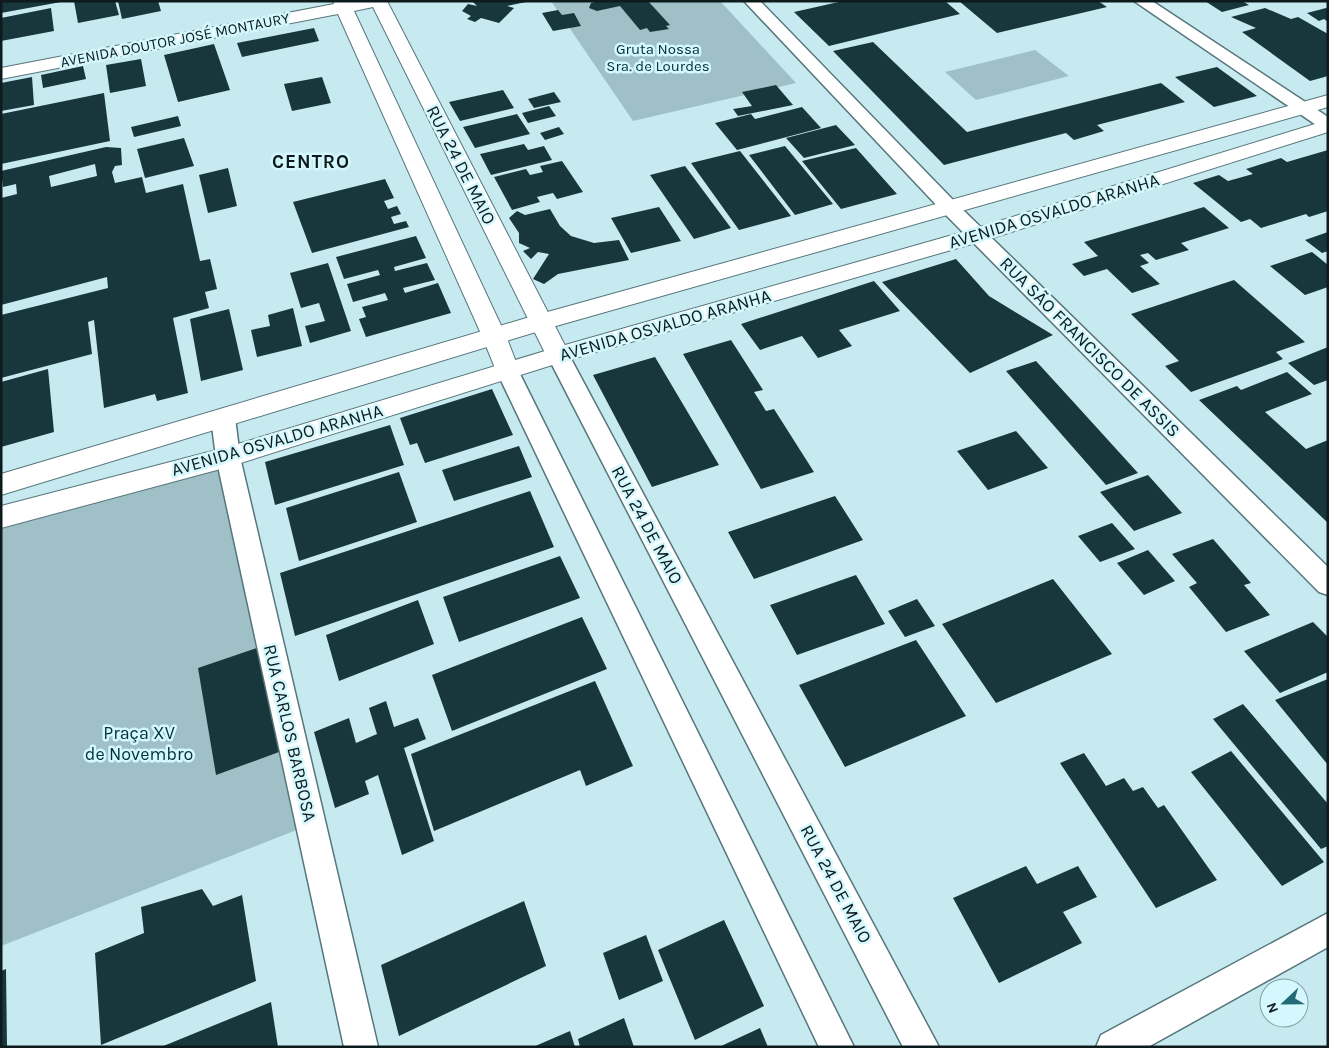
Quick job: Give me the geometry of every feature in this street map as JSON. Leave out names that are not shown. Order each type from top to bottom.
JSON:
[{"type":"main road","name":"AVENIDA DOUTOR JOSÉ MONTAURY","points":[[175,23],[291,1]]},
{"type":"main road","name":"AVENIDA DOUTOR JOSÉ MONTAURY","points":[[1,74],[342,4],[378,1]]},
{"type":"main road","name":"RUA 24 DE MAIO","points":[[378,1],[558,355]]},
{"type":"main road","points":[[342,4],[494,336],[508,372]]},
{"type":"main road","name":"AVENIDA OSVALDO ARANHA","points":[[1,485],[541,322],[1320,105]]},
{"type":"main road","name":"AVENIDA OSVALDO ARANHA","points":[[1,517],[228,456],[508,372],[558,355],[978,235],[1328,125]]},
{"type":"street","name":"RUA SÃO FRANCISCO DE ASSIS","points":[[750,1],[949,207],[1328,584]]},
{"type":"street","points":[[1141,1],[1320,105]]},
{"type":"street","points":[[1163,1],[1320,105],[1328,125]]},
{"type":"street","name":"RUA 24 DE MAIO","points":[[558,355],[922,1047]]},
{"type":"street","points":[[508,372],[837,1047]]},
{"type":"street","name":"RUA CARLOS BARBOSA","points":[[223,418],[228,456],[362,1047]]},
{"type":"street","points":[[1112,1047],[1328,929]]},
{"type":"green space","name":"Gruta Nossa Sra. de Lourdes","points":[[551,1],[720,1],[796,83],[633,121]]},
{"type":"green space","points":[[1035,50],[1069,76],[976,100],[945,72]]},
{"type":"green space","name":"Praça XV de Novembro","points":[[218,464],[299,829],[1,946],[1,529]]},
{"type":"building","points":[[1,1],[61,1],[61,2],[1,13]]},
{"type":"building","points":[[74,1],[115,1],[119,15],[78,23]]},
{"type":"building","points":[[118,1],[158,1],[161,11],[122,19]]},
{"type":"building","points":[[598,1],[648,1],[670,25],[666,26],[669,29],[650,32],[647,28],[640,30],[620,6],[597,11],[589,8],[591,3]]},
{"type":"building","points":[[843,1],[945,1],[960,14],[829,46],[794,12]]},
{"type":"building","points":[[959,1],[1098,1],[1107,7],[997,33]]},
{"type":"building","points":[[1205,1],[1242,1],[1249,5],[1222,12]]},
{"type":"building","points":[[473,2],[526,2],[507,6],[514,8],[499,23],[481,18],[475,22],[467,19],[471,16],[462,11],[468,4],[477,6]]},
{"type":"building","points":[[51,8],[54,31],[1,41],[1,18]]},
{"type":"building","points":[[1265,8],[1291,19],[1298,17],[1328,34],[1328,76],[1310,81],[1242,32],[1256,28],[1231,17]]},
{"type":"building","points":[[1328,9],[1328,22],[1324,19],[1319,21],[1307,13]]},
{"type":"building","points":[[558,10],[562,15],[574,13],[581,26],[553,31],[542,13]]},
{"type":"building","points":[[314,28],[319,41],[242,57],[237,43]]},
{"type":"building","points":[[873,42],[967,132],[1161,83],[1185,102],[1097,125],[1104,131],[1074,140],[1066,133],[944,165],[833,51]]},
{"type":"building","points":[[214,44],[230,90],[178,102],[164,55]]},
{"type":"building","points":[[141,59],[146,86],[110,93],[106,65]]},
{"type":"building","points":[[83,66],[86,79],[43,88],[41,75]]},
{"type":"building","points":[[1217,67],[1257,96],[1214,107],[1175,77]]},
{"type":"building","points":[[32,77],[34,105],[1,111],[1,83]]},
{"type":"building","points":[[322,77],[331,103],[292,111],[284,84]]},
{"type":"building","points":[[776,85],[793,105],[738,116],[733,109],[752,106],[742,92]]},
{"type":"building","points":[[503,90],[514,108],[460,121],[449,102]]},
{"type":"building","points":[[554,92],[561,102],[534,108],[528,99]]},
{"type":"building","points":[[104,93],[110,141],[1,164],[1,114]]},
{"type":"building","points":[[549,106],[556,116],[528,123],[522,113]]},
{"type":"building","points":[[802,107],[821,128],[737,150],[715,123],[751,114],[755,119]]},
{"type":"building","points":[[517,114],[530,134],[475,148],[463,127]]},
{"type":"building","points":[[178,116],[181,126],[134,137],[131,127]]},
{"type":"building","points":[[836,125],[855,145],[804,158],[786,138]]},
{"type":"building","points":[[559,127],[564,134],[545,140],[540,133]]},
{"type":"building","points":[[184,138],[194,166],[145,178],[137,149]]},
{"type":"building","points":[[524,144],[528,150],[544,146],[552,160],[491,175],[480,154]]},
{"type":"building","points":[[785,146],[833,204],[795,215],[749,155]]},
{"type":"building","points":[[106,147],[121,148],[122,165],[115,166],[112,172],[115,183],[142,177],[146,193],[183,184],[200,261],[210,259],[217,289],[205,292],[209,308],[173,318],[188,393],[157,401],[155,394],[104,408],[94,320],[88,322],[92,354],[1,378],[1,315],[108,288],[107,277],[1,305],[1,198],[17,194],[16,184],[3,187],[1,171]],"holes":[[[95,164],[97,176],[51,187],[49,176]]]},
{"type":"building","points":[[856,148],[897,194],[841,209],[802,161]]},
{"type":"building","points":[[1328,150],[1328,211],[1309,217],[1306,214],[1261,228],[1250,219],[1241,222],[1193,183],[1219,175],[1228,181],[1253,174],[1246,169],[1281,158],[1287,162]]},
{"type":"building","points":[[740,151],[791,216],[739,230],[691,163]]},
{"type":"building","points":[[562,161],[583,192],[557,199],[553,193],[537,197],[540,202],[512,210],[494,177],[526,169],[530,175],[543,172],[540,166]]},
{"type":"building","points":[[685,166],[731,228],[694,239],[650,175]]},
{"type":"building","points":[[228,168],[237,206],[208,213],[199,175]]},
{"type":"building","points":[[385,179],[394,198],[384,201],[388,209],[397,206],[401,214],[391,217],[394,224],[406,221],[409,227],[312,253],[293,202]]},
{"type":"building","points":[[659,207],[681,241],[631,253],[611,218]]},
{"type":"building","points":[[1204,207],[1229,228],[1181,243],[1189,250],[1156,260],[1148,253],[1140,255],[1149,263],[1140,266],[1160,284],[1132,293],[1107,269],[1084,276],[1072,264],[1098,256],[1084,242]]},
{"type":"building","points":[[550,209],[560,226],[571,236],[594,243],[619,240],[629,260],[558,274],[544,284],[533,279],[549,254],[538,252],[531,259],[523,251],[530,248],[519,243],[519,233],[509,218],[517,211],[525,215]]},
{"type":"building","points":[[1328,232],[1328,251],[1322,253],[1305,240]]},
{"type":"building","points":[[416,236],[426,258],[394,267],[395,271],[427,263],[435,280],[403,288],[405,293],[438,283],[451,313],[366,337],[359,319],[366,317],[362,307],[388,300],[385,293],[353,302],[347,284],[380,275],[378,270],[344,279],[336,257]]},
{"type":"building","points":[[1312,252],[1328,265],[1328,287],[1305,295],[1270,266]]},
{"type":"building","points":[[956,259],[989,296],[1053,335],[970,373],[882,282]]},
{"type":"building","points":[[328,263],[351,331],[310,343],[305,326],[325,321],[319,303],[301,308],[290,273]]},
{"type":"building","points":[[1234,280],[1305,342],[1276,352],[1283,359],[1191,392],[1165,366],[1179,361],[1131,314]]},
{"type":"building","points":[[874,281],[900,311],[839,330],[852,346],[818,358],[802,336],[760,350],[741,324]]},
{"type":"building","points":[[293,308],[302,346],[257,357],[251,330],[270,326],[268,315]]},
{"type":"building","points":[[229,309],[243,370],[201,381],[190,319]]},
{"type":"building","points":[[731,340],[763,390],[754,392],[766,411],[774,409],[814,472],[761,489],[683,354]]},
{"type":"building","points":[[1328,347],[1328,380],[1314,385],[1288,363]]},
{"type":"building","points":[[655,357],[719,465],[652,487],[593,375]]},
{"type":"building","points":[[1036,361],[1138,473],[1106,485],[1006,371]]},
{"type":"building","points":[[48,369],[54,432],[1,447],[1,382]]},
{"type":"building","points":[[1287,372],[1312,394],[1265,412],[1306,449],[1328,440],[1328,523],[1199,400],[1237,386],[1241,390]]},
{"type":"building","points":[[492,389],[513,435],[425,463],[417,443],[410,445],[400,418]]},
{"type":"building","points":[[390,425],[404,465],[275,505],[265,462]]},
{"type":"building","points":[[1016,431],[1048,468],[988,490],[957,451]]},
{"type":"building","points":[[519,446],[532,477],[454,501],[442,470]]},
{"type":"building","points":[[399,472],[417,522],[299,561],[286,508]]},
{"type":"building","points":[[1148,475],[1182,513],[1134,531],[1100,492]]},
{"type":"building","points":[[530,491],[554,547],[295,636],[280,573]]},
{"type":"building","points":[[835,496],[863,540],[754,579],[728,532]]},
{"type":"building","points":[[1112,523],[1135,549],[1100,562],[1078,536]]},
{"type":"building","points":[[1213,539],[1251,583],[1244,585],[1270,615],[1226,632],[1189,587],[1197,583],[1172,554]]},
{"type":"building","points":[[1148,550],[1175,581],[1144,595],[1117,563]]},
{"type":"building","points":[[560,556],[580,598],[459,642],[443,597]]},
{"type":"building","points":[[856,575],[885,624],[797,655],[770,605]]},
{"type":"building","points":[[1053,579],[1112,654],[996,703],[942,624]]},
{"type":"building","points":[[917,599],[935,626],[905,637],[888,611]]},
{"type":"building","points":[[418,600],[434,644],[339,681],[326,635]]},
{"type":"building","points":[[582,617],[607,669],[452,731],[432,675]]},
{"type":"building","points":[[1313,622],[1328,637],[1328,672],[1280,693],[1244,651]]},
{"type":"building","points":[[916,640],[966,716],[845,767],[799,685]]},
{"type":"building","points":[[257,648],[279,752],[216,775],[198,668]]},
{"type":"building","points":[[1328,679],[1328,765],[1275,700]]},
{"type":"building","points":[[595,681],[633,766],[586,786],[580,770],[434,831],[411,754]]},
{"type":"building","points":[[386,701],[394,727],[418,718],[426,739],[404,748],[434,841],[402,855],[378,775],[365,781],[369,794],[335,808],[314,732],[349,718],[356,743],[377,734],[369,708]]},
{"type":"building","points":[[1243,704],[1328,804],[1328,846],[1321,849],[1213,719]]},
{"type":"building","points":[[1231,751],[1324,862],[1282,886],[1191,772]]},
{"type":"building","points":[[1084,753],[1106,786],[1124,778],[1133,791],[1143,787],[1158,808],[1164,805],[1217,880],[1156,908],[1060,763]]},
{"type":"building","points":[[1026,866],[1037,884],[1078,866],[1097,897],[1063,912],[1082,943],[999,983],[953,898]]},
{"type":"building","points":[[202,889],[213,906],[242,895],[256,981],[101,1045],[95,953],[144,933],[141,907]]},
{"type":"building","points":[[524,901],[546,966],[399,1036],[381,965]]},
{"type":"building","points":[[724,920],[764,1006],[695,1040],[658,950]]},
{"type":"building","points":[[646,935],[663,981],[619,1000],[603,953]]},
{"type":"building","points":[[6,969],[7,1047],[1,1047],[1,971]]},
{"type":"building","points":[[271,1002],[278,1047],[161,1047]]},
{"type":"building","points":[[624,1018],[634,1047],[580,1047],[578,1039]]},
{"type":"building","points":[[760,1028],[768,1047],[719,1047]]},
{"type":"building","points":[[570,1031],[575,1047],[533,1047]]},
{"type":"district","name":"CENTRO","points":[[311,161]]}]
